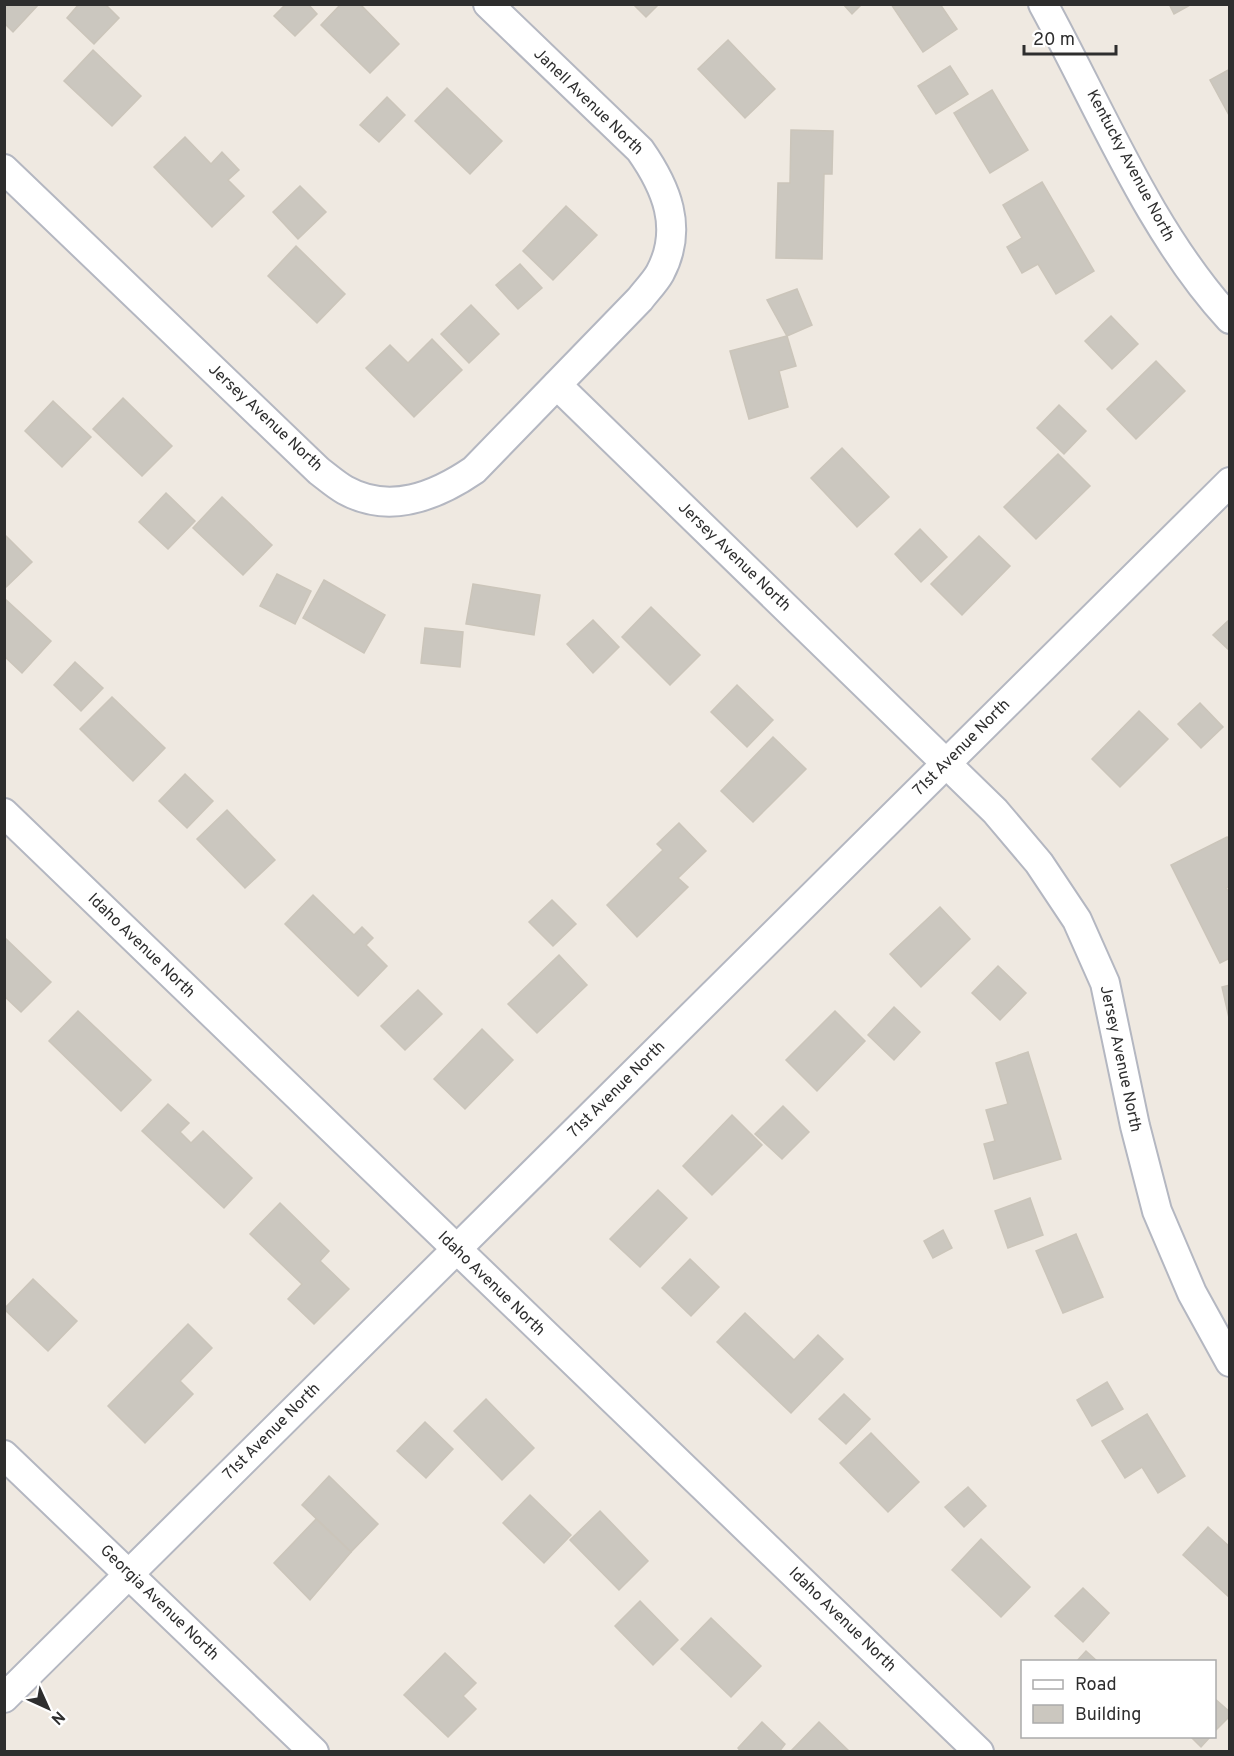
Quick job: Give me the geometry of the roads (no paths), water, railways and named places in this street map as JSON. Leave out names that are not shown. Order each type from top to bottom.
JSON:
[{"type":"street","name":"Janell Avenue North","points":[[488,4],[640,150],[659,178],[670,208],[671,240],[660,273],[640,299],[557,385]]},
{"type":"street","name":"Kentucky Avenue North","points":[[1043,4],[1172,244],[1214,302],[1230,319]]},
{"type":"street","name":"Jersey Avenue North","points":[[4,169],[319,471],[346,491],[380,501],[414,500],[447,489],[474,470],[557,385],[995,811],[1039,863],[1077,920],[1104,983],[1135,1126],[1157,1212],[1192,1293],[1230,1362]]},
{"type":"street","name":"71st Avenue North","points":[[4,1698],[1230,482]]},
{"type":"street","name":"Idaho Avenue North","points":[[4,813],[455,1250],[979,1752]]},
{"type":"street","name":"Georgia Avenue North","points":[[4,1455],[314,1752]]}]
